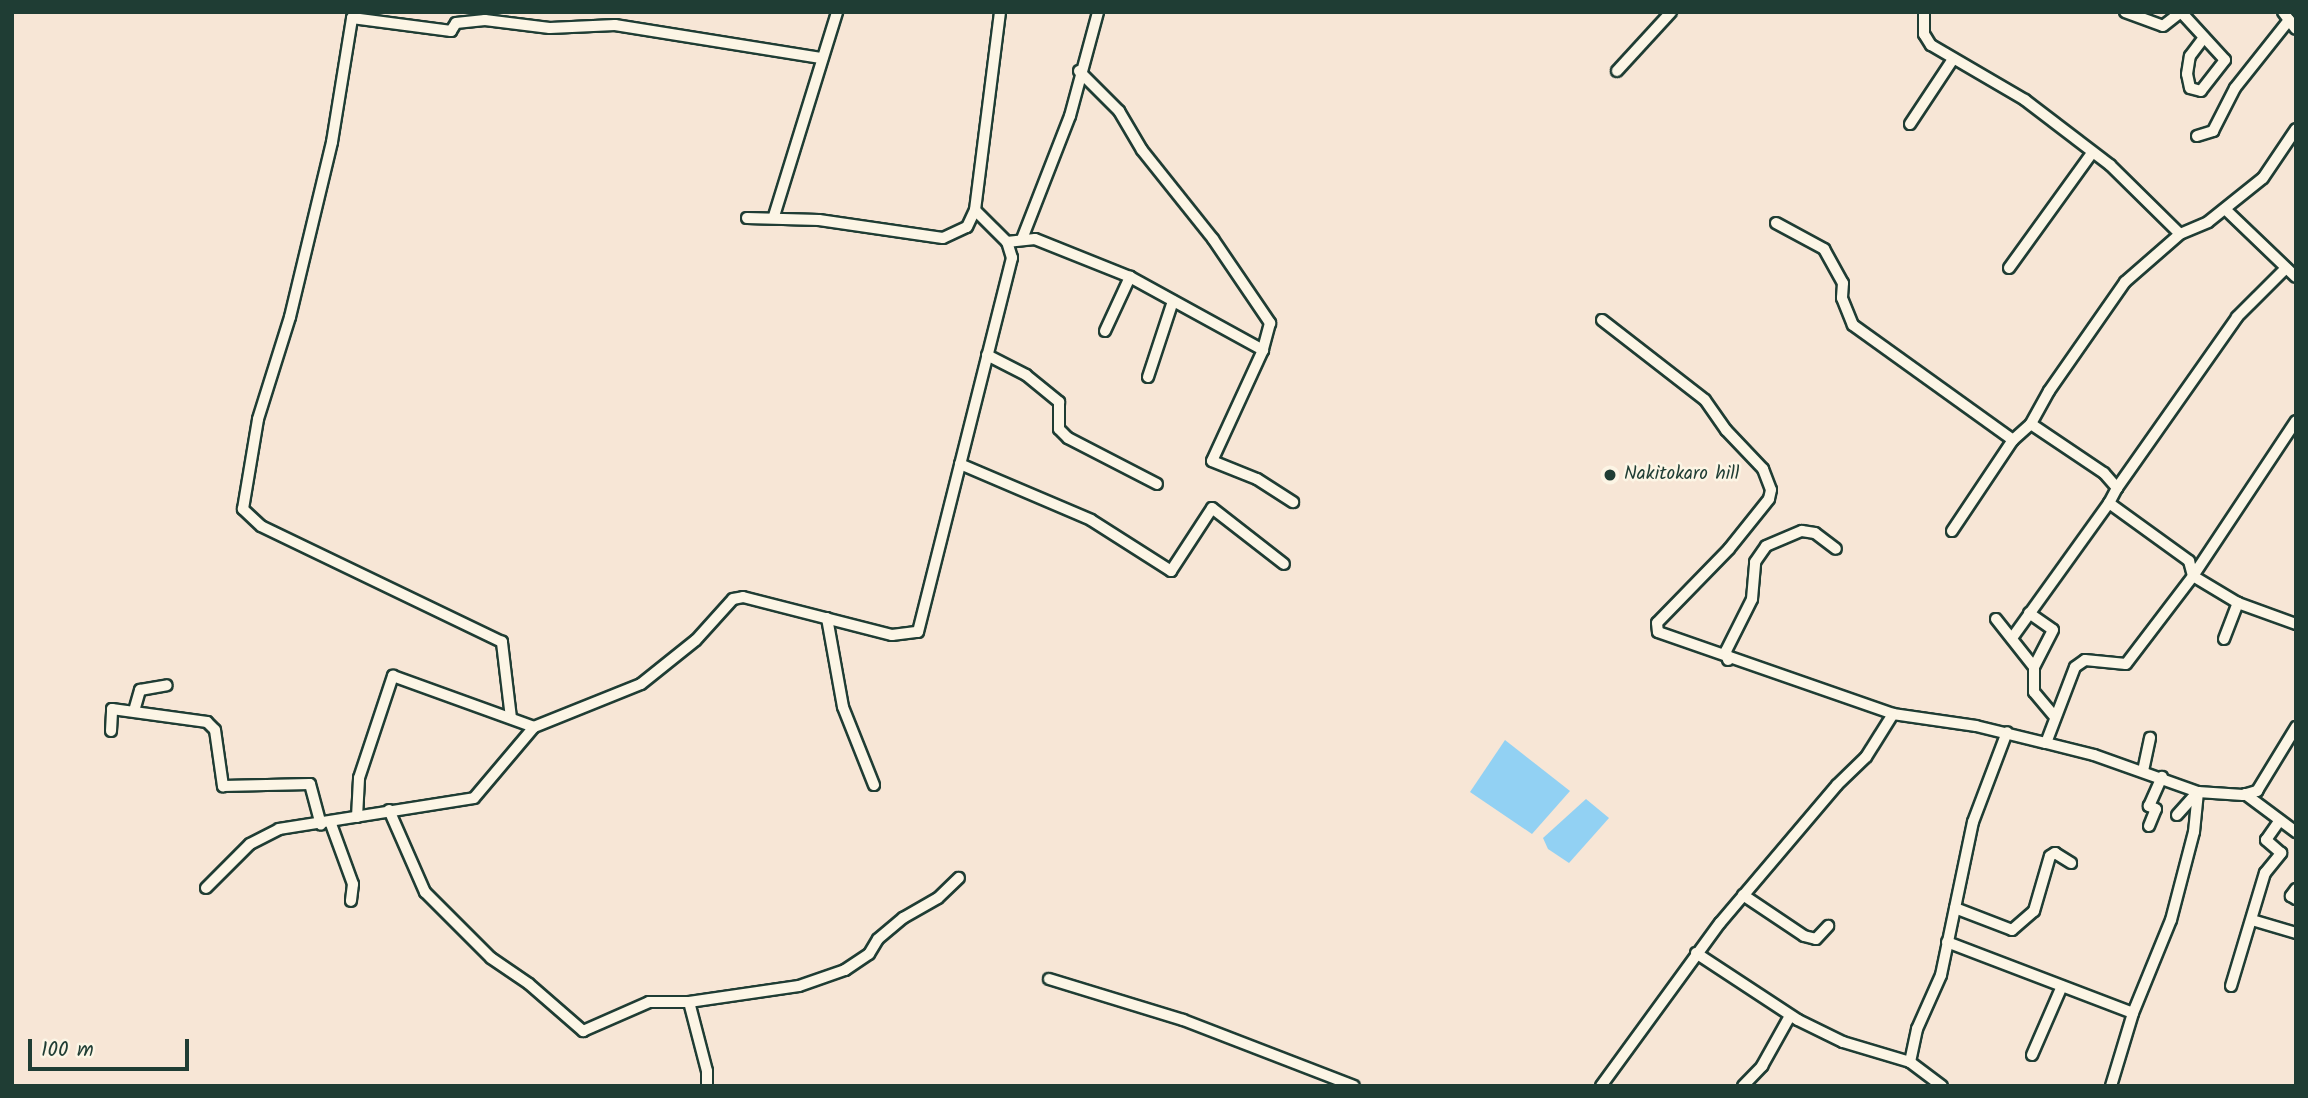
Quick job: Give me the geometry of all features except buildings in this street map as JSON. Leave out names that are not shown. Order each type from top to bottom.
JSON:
[{"type":"street","points":[[774,216],[837,12]]},
{"type":"street","points":[[747,218],[774,216],[943,238],[967,227],[975,210],[1000,12]]},
{"type":"street","points":[[1022,239],[1070,116],[1079,71],[1098,12]]},
{"type":"street","points":[[1617,71],[1671,12]]},
{"type":"street","points":[[1924,12],[1924,34],[1954,59],[2008,88],[2125,177],[2180,234]]},
{"type":"street","points":[[2125,12],[2163,26],[2181,12],[2225,60],[2201,92],[2190,88],[2187,74],[2190,55],[2203,39]]},
{"type":"street","points":[[510,718],[502,642],[261,526],[243,509],[258,419],[290,317],[332,142],[352,18],[451,31],[456,23],[485,20],[550,28],[615,25],[822,58]]},
{"type":"street","points":[[2197,136],[2213,131],[2235,88],[2289,20]]},
{"type":"street","points":[[1910,124],[1954,59]]},
{"type":"street","points":[[1079,71],[1119,111],[1142,150],[1213,239],[1270,323],[1263,350],[1212,461],[1257,479],[1293,502]]},
{"type":"street","points":[[1952,531],[2013,440],[2031,424],[2049,391],[2125,282],[2180,234],[2225,209],[2263,177],[2296,129]]},
{"type":"street","points":[[2009,268],[2092,153]]},
{"type":"street","points":[[2225,209],[2296,277]]},
{"type":"street","points":[[206,888],[250,844],[279,830],[326,824],[389,810],[474,799],[534,727],[640,684],[696,640],[733,598],[743,597],[892,635],[918,632],[1012,258],[1007,242],[975,210]]},
{"type":"street","points":[[1776,223],[1824,249],[1843,283],[1842,298],[1853,325],[2013,440]]},
{"type":"street","points":[[1007,242],[1022,239],[1050,244],[1130,277],[1263,350]]},
{"type":"street","points":[[2012,638],[2237,317],[2286,268]]},
{"type":"street","points":[[1105,331],[1130,277]]},
{"type":"street","points":[[1148,377],[1173,301]]},
{"type":"street","points":[[1602,320],[1705,400],[1726,430],[1763,468],[1769,499],[1729,549],[1657,623],[1658,632],[1708,647],[1728,660],[1784,673],[1893,714],[2007,732],[2143,771],[2198,792],[2245,794],[2257,791],[2296,727]]},
{"type":"street","points":[[987,355],[1026,375],[1059,402],[1059,429],[1068,438],[1157,484]]},
{"type":"street","points":[[2046,743],[2054,716],[2075,667],[2085,660],[2126,664],[2193,576],[2296,421]]},
{"type":"street","points":[[2031,424],[2090,463],[2117,488]]},
{"type":"street","points":[[960,464],[1091,520],[1171,571],[1212,508],[1284,564]]},
{"type":"street","points":[[2109,503],[2189,561],[2193,576],[2238,603],[2296,624]]},
{"type":"street","points":[[1728,660],[1726,651],[1752,599],[1755,562],[1766,546],[1802,531],[1815,534],[1836,550]]},
{"type":"street","points":[[2224,639],[2238,603]]},
{"type":"street","points":[[2029,613],[2053,631],[2034,667],[2034,692],[2054,716]]},
{"type":"street","points":[[827,618],[842,707],[874,785]]},
{"type":"street","points":[[1996,619],[2034,667]]},
{"type":"street","points":[[357,817],[359,778],[393,676],[534,727]]},
{"type":"street","points":[[134,710],[140,690],[167,685]]},
{"type":"street","points":[[111,731],[111,709],[207,722],[215,730],[223,786],[310,784],[353,884],[351,901]]},
{"type":"street","points":[[1601,1086],[1696,953],[1866,757],[1893,714]]},
{"type":"street","points":[[1910,1062],[1917,1029],[1941,975],[1973,822],[2007,732]]},
{"type":"street","points":[[2143,771],[2150,738]]},
{"type":"street","points":[[2149,826],[2157,809],[2149,806],[2162,777]]},
{"type":"street","points":[[2177,815],[2198,792]]},
{"type":"street","points":[[2110,1086],[2133,1013],[2171,920],[2194,832],[2198,792]]},
{"type":"street","points":[[2245,794],[2296,832]]},
{"type":"street","points":[[389,810],[425,892],[491,958],[583,1031],[649,1002],[689,1002],[799,986],[845,970],[869,954],[878,939],[903,918],[938,898],[959,878]]},
{"type":"street","points":[[2231,986],[2265,873],[2281,853],[2266,840],[2280,820]]},
{"type":"street","points":[[1955,908],[2012,930],[2034,911],[2050,856],[2055,853],[2071,863]]},
{"type":"street","points":[[2296,889],[2291,896],[2296,899]]},
{"type":"street","points":[[1744,895],[1804,936],[1816,939],[1828,926]]},
{"type":"street","points":[[2252,920],[2296,933]]},
{"type":"street","points":[[1947,942],[2133,1013]]},
{"type":"street","points":[[1696,953],[1790,1016],[1843,1042],[1910,1062],[1942,1086]]},
{"type":"street","points":[[1049,979],[1183,1020],[1354,1086]]},
{"type":"street","points":[[2032,1055],[2062,986]]},
{"type":"street","points":[[689,1002],[708,1071],[706,1086]]},
{"type":"street","points":[[1743,1086],[1762,1066],[1790,1016]]},
{"type":"water","points":[[1505,740],[1570,791],[1532,834],[1470,792]]},
{"type":"water","points":[[1586,799],[1609,818],[1569,863],[1548,849],[1543,838]]},
{"type":"place","name":"Nakitokaro hill","points":[[1610,475]]}]
